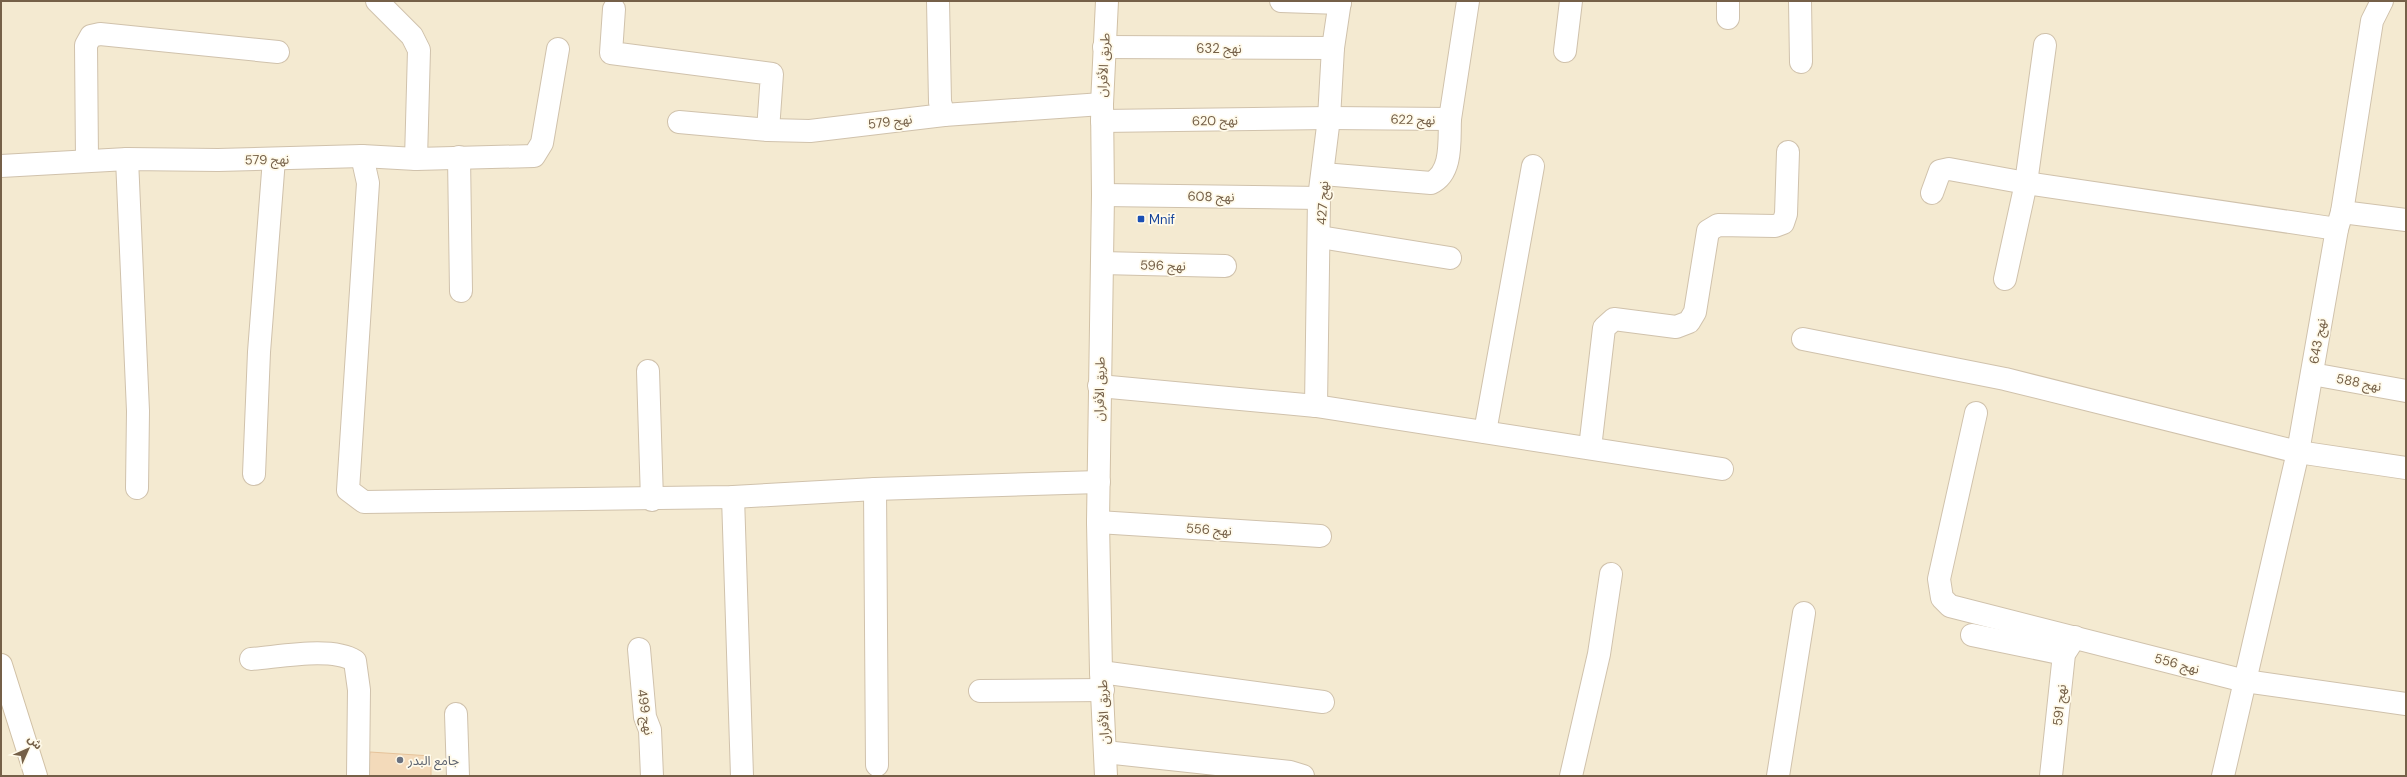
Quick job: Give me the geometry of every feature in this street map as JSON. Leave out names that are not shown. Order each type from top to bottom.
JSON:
[{"type":"street","points":[[377,1],[412,36],[419,50],[416,159]]},
{"type":"street","points":[[938,1],[940,102],[944,115]]},
{"type":"street","name":"طريق الأفران","points":[[1106,776],[1102,681],[1098,482],[1103,195],[1102,113],[1107,1]]},
{"type":"street","points":[[1281,1],[1340,2]]},
{"type":"street","name":"نهج 622","points":[[1329,118],[1450,119],[1468,1]]},
{"type":"street","points":[[1565,51],[1571,1]]},
{"type":"street","points":[[1800,1],[1802,62]]},
{"type":"street","name":"نهج 643","points":[[2223,776],[2298,452],[2340,220],[2372,21],[2382,1]]},
{"type":"street","name":"نهج 427","points":[[1316,406],[1320,237],[1319,198],[1329,118],[1333,48],[1340,2]]},
{"type":"street","points":[[614,9],[610,53],[772,74],[768,130]]},
{"type":"street","points":[[87,160],[86,45],[92,36],[100,34],[163,39],[278,52]]},
{"type":"street","points":[[2004,279],[2026,183],[2045,45]]},
{"type":"street","name":"نهج 632","points":[[1104,47],[1333,48]]},
{"type":"street","name":"نهج 579","points":[[1,166],[87,160],[127,159],[274,159],[362,156],[416,159],[534,156],[542,143],[558,49]]},
{"type":"street","name":"نهج 579","points":[[679,122],[768,130],[810,131],[944,115],[1102,113]]},
{"type":"street","name":"نهج 620","points":[[1102,113],[1329,118]]},
{"type":"street","points":[[1323,174],[1432,183],[1441,178],[1446,168],[1450,119]]},
{"type":"street","points":[[1590,448],[1604,328],[1614,320],[1676,327],[1689,322],[1695,312],[1708,231],[1718,225],[1775,226],[1783,223],[1786,214],[1788,152]]},
{"type":"street","points":[[362,156],[368,183],[348,490],[364,502],[733,498],[875,489],[1098,482]]},
{"type":"street","points":[[459,157],[461,291]]},
{"type":"street","points":[[127,159],[138,411],[137,488]]},
{"type":"street","points":[[254,474],[259,352],[274,159]]},
{"type":"street","points":[[1485,432],[1533,166]]},
{"type":"street","points":[[1932,193],[1940,171],[1945,168],[2026,183],[2340,220],[2406,220]]},
{"type":"street","name":"نهج 608","points":[[1103,195],[1319,198]]},
{"type":"street","points":[[1320,237],[1450,258]]},
{"type":"street","name":"نهج 596","points":[[1102,263],[1225,266]]},
{"type":"street","points":[[1803,339],[2005,379],[2298,452],[2406,468]]},
{"type":"street","points":[[648,371],[652,500]]},
{"type":"street","name":"نهج 588","points":[[2312,374],[2406,391]]},
{"type":"street","points":[[1099,386],[1316,406],[1722,469]]},
{"type":"street","name":"نهج 556","points":[[1976,413],[1939,579],[1942,598],[1950,606],[2070,645],[2245,681],[2406,704]]},
{"type":"street","points":[[875,489],[877,765]]},
{"type":"street","points":[[733,498],[742,776]]},
{"type":"street","name":"نهج 556","points":[[1098,522],[1320,536]]},
{"type":"street","points":[[1571,776],[1599,654],[1611,574]]},
{"type":"street","points":[[1778,776],[1804,614]]},
{"type":"street","points":[[1972,635],[2070,645]]},
{"type":"street","name":"نهج 591","points":[[2051,776],[2070,645]]},
{"type":"street","name":"نهج 499","points":[[639,649],[645,717],[650,730],[652,776]]},
{"type":"street","points":[[251,659],[330,653],[349,657],[355,661],[359,690],[358,776]]},
{"type":"street","points":[[1,665],[36,776]]},
{"type":"street","points":[[980,691],[1102,681],[1323,702]]},
{"type":"street","points":[[456,714],[458,776]]},
{"type":"street","points":[[1105,752],[1290,772],[1303,776]]},
{"type":"shaded area","points":[[1,1],[2406,1],[2406,776],[1,776]]},
{"type":"building","name":"جامع البدر","points":[[370,752],[431,756],[431,776],[367,776]]},
{"type":"place","name":"Mnif","points":[[1141,219]]},
{"type":"place","name":"جامع البدر","points":[[400,760]]}]
